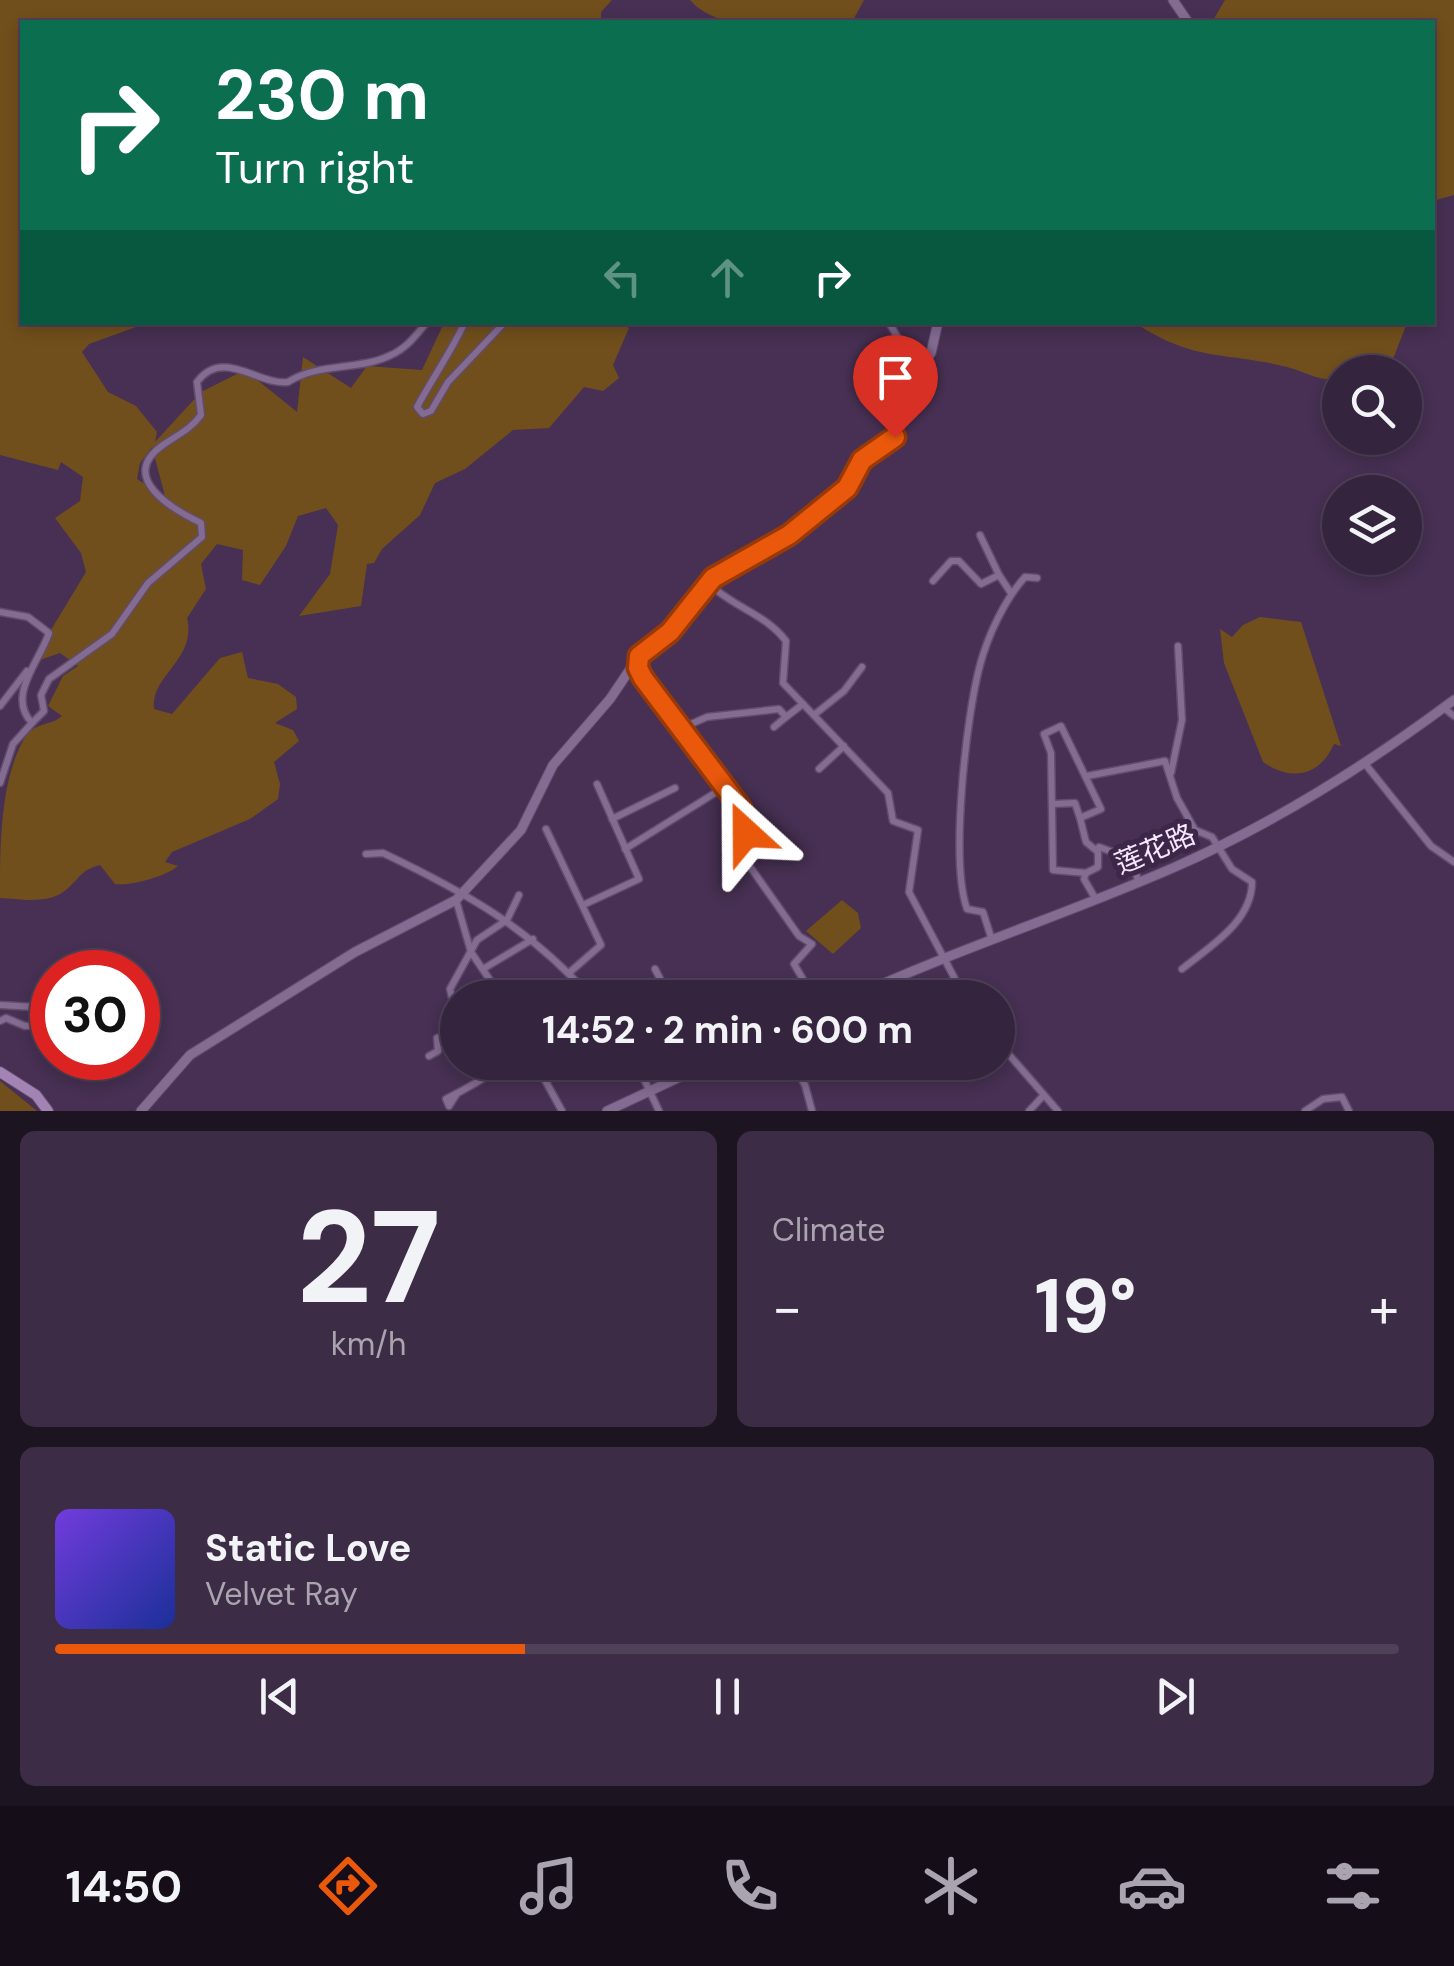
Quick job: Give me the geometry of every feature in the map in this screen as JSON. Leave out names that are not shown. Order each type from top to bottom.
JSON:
[{"type":"main road","points":[[0,1072],[36,1096],[48,1111]]},
{"type":"street","points":[[0,783],[13,744],[44,711],[41,695],[50,680],[112,634],[148,584],[202,537],[200,523],[178,514],[148,489],[145,476],[152,455],[202,415],[197,382],[201,376],[212,370],[242,369],[288,382],[311,372],[391,356],[411,342],[425,325]]},
{"type":"street","points":[[463,325],[431,388],[416,407],[423,414],[431,411],[448,382],[502,325]]},
{"type":"street","points":[[141,1111],[190,1055],[355,952],[465,892],[521,830],[553,765],[610,699],[639,656],[670,632],[713,578],[789,535],[847,488],[862,460],[895,437],[898,401],[916,369],[931,353],[937,325]]},
{"type":"street","points":[[891,326],[916,369]]},
{"type":"street","points":[[980,535],[1011,593]]},
{"type":"street","points":[[933,581],[951,562],[958,561],[980,584],[1000,575]]},
{"type":"street","points":[[991,937],[983,912],[968,909],[958,859],[980,664],[1011,593],[1025,577],[1038,578]]},
{"type":"street","points":[[713,578],[715,590],[739,608],[764,618],[786,641],[783,682],[888,793],[892,820],[918,830],[909,892],[954,980]]},
{"type":"street","points":[[0,612],[15,612],[47,628],[46,640],[35,660],[0,706]]},
{"type":"street","points":[[1171,774],[1182,720],[1178,646]]},
{"type":"street","points":[[639,656],[638,668],[643,678],[741,808],[746,833],[734,844],[799,936],[812,944],[794,964],[803,980]]},
{"type":"street","points":[[32,724],[22,700],[35,660]]},
{"type":"street","points":[[814,715],[844,691],[862,667]]},
{"type":"street","name":"莲花路","points":[[889,980],[940,956],[1138,882],[1220,846],[1366,765],[1454,700]]},
{"type":"street","points":[[774,726],[803,704]]},
{"type":"street","points":[[1444,708],[1454,716]]},
{"type":"street","points":[[680,729],[707,718],[778,709],[786,717]]},
{"type":"street","points":[[1053,804],[1075,803],[1086,842],[1098,852],[1098,868],[1086,873],[1053,870],[1051,753],[1044,734],[1061,726],[1101,808],[1080,818]]},
{"type":"street","points":[[819,769],[844,746]]},
{"type":"street","points":[[1087,776],[1165,761],[1177,798],[1196,830],[1207,833],[1220,846],[1232,869],[1249,878],[1252,890],[1243,912],[1217,943],[1182,970]]},
{"type":"street","points":[[1366,765],[1430,846],[1454,862]]},
{"type":"street","points":[[582,905],[638,879],[597,784]]},
{"type":"street","points":[[612,819],[675,788]]},
{"type":"street","points":[[625,848],[714,794]]},
{"type":"street","points":[[546,830],[602,945],[570,972]]},
{"type":"street","points":[[1100,847],[1131,853],[1163,845]]},
{"type":"street","points":[[1131,853],[1138,882]]},
{"type":"street","points":[[366,854],[383,854],[465,892],[533,940],[576,980]]},
{"type":"street","points":[[1086,873],[1084,879],[1095,898]]},
{"type":"street","points":[[429,1056],[438,1051],[438,1038],[454,1033],[457,1019],[450,989],[470,950],[507,920],[519,896]]},
{"type":"street","points":[[456,900],[470,950],[491,980]]},
{"type":"street","points":[[483,968],[533,940]]},
{"type":"street","points":[[655,969],[661,980]]},
{"type":"street","points":[[0,1005],[30,1007]]},
{"type":"street","points":[[0,1020],[30,1023]]},
{"type":"street","points":[[1015,1063],[1058,1111]]},
{"type":"street","points":[[456,1094],[480,1080]]},
{"type":"street","points":[[544,1080],[562,1111]]},
{"type":"street","points":[[643,1080],[659,1111]]},
{"type":"street","points":[[607,1111],[673,1080]]},
{"type":"street","points":[[799,1080],[811,1111]]},
{"type":"street","points":[[1029,1111],[1042,1096]]},
{"type":"street","points":[[1305,1111],[1323,1098],[1342,1097],[1349,1111]]},
{"type":"shaded area","points":[[0,0],[612,0],[601,12],[601,20],[20,20],[20,325],[141,325],[89,344],[82,352],[108,392],[136,406],[157,432],[155,442],[201,392],[245,370],[297,412],[303,357],[351,388],[367,366],[422,370],[443,325],[629,328],[613,365],[619,378],[603,391],[584,387],[549,428],[513,430],[465,469],[435,483],[420,515],[382,549],[374,563],[367,564],[361,606],[299,616],[330,574],[338,525],[326,508],[298,516],[286,546],[260,585],[242,580],[243,550],[217,544],[201,564],[206,589],[187,618],[186,645],[159,686],[154,709],[172,714],[220,658],[242,652],[248,678],[278,684],[296,697],[297,709],[275,723],[293,730],[299,741],[274,762],[280,784],[278,799],[250,819],[172,852],[165,862],[178,866],[156,877],[115,884],[100,865],[56,896],[33,900],[0,898],[4,810],[12,768],[28,733],[62,716],[48,706],[63,676],[78,666],[60,653],[31,663],[86,572],[81,553],[55,518],[80,501],[83,477],[61,462],[58,470],[0,455]],"holes":[[[152,447],[165,496],[137,479],[140,463]]]},
{"type":"shaded area","points":[[690,0],[864,0],[853,20],[722,20]]},
{"type":"shaded area","points":[[1225,0],[1454,0],[1454,195],[1435,200],[1435,20],[1213,20]]},
{"type":"shaded area","points":[[1138,325],[1406,325],[1395,355],[1322,355],[1322,378],[1176,344]]},
{"type":"shaded area","points":[[1260,617],[1301,622],[1341,746],[1334,744],[1321,763],[1304,772],[1284,772],[1263,762],[1224,663],[1220,629],[1232,637],[1243,625]]},
{"type":"shaded area","points":[[842,900],[858,913],[861,928],[833,954],[806,931]]},
{"type":"shaded area","points":[[0,1081],[37,1111],[0,1111]]},
{"type":"route","points":[[746,833],[748,822],[741,808],[643,678],[638,668],[639,656],[670,632],[713,578],[742,558],[789,535],[847,488],[862,460],[895,437]]}]
